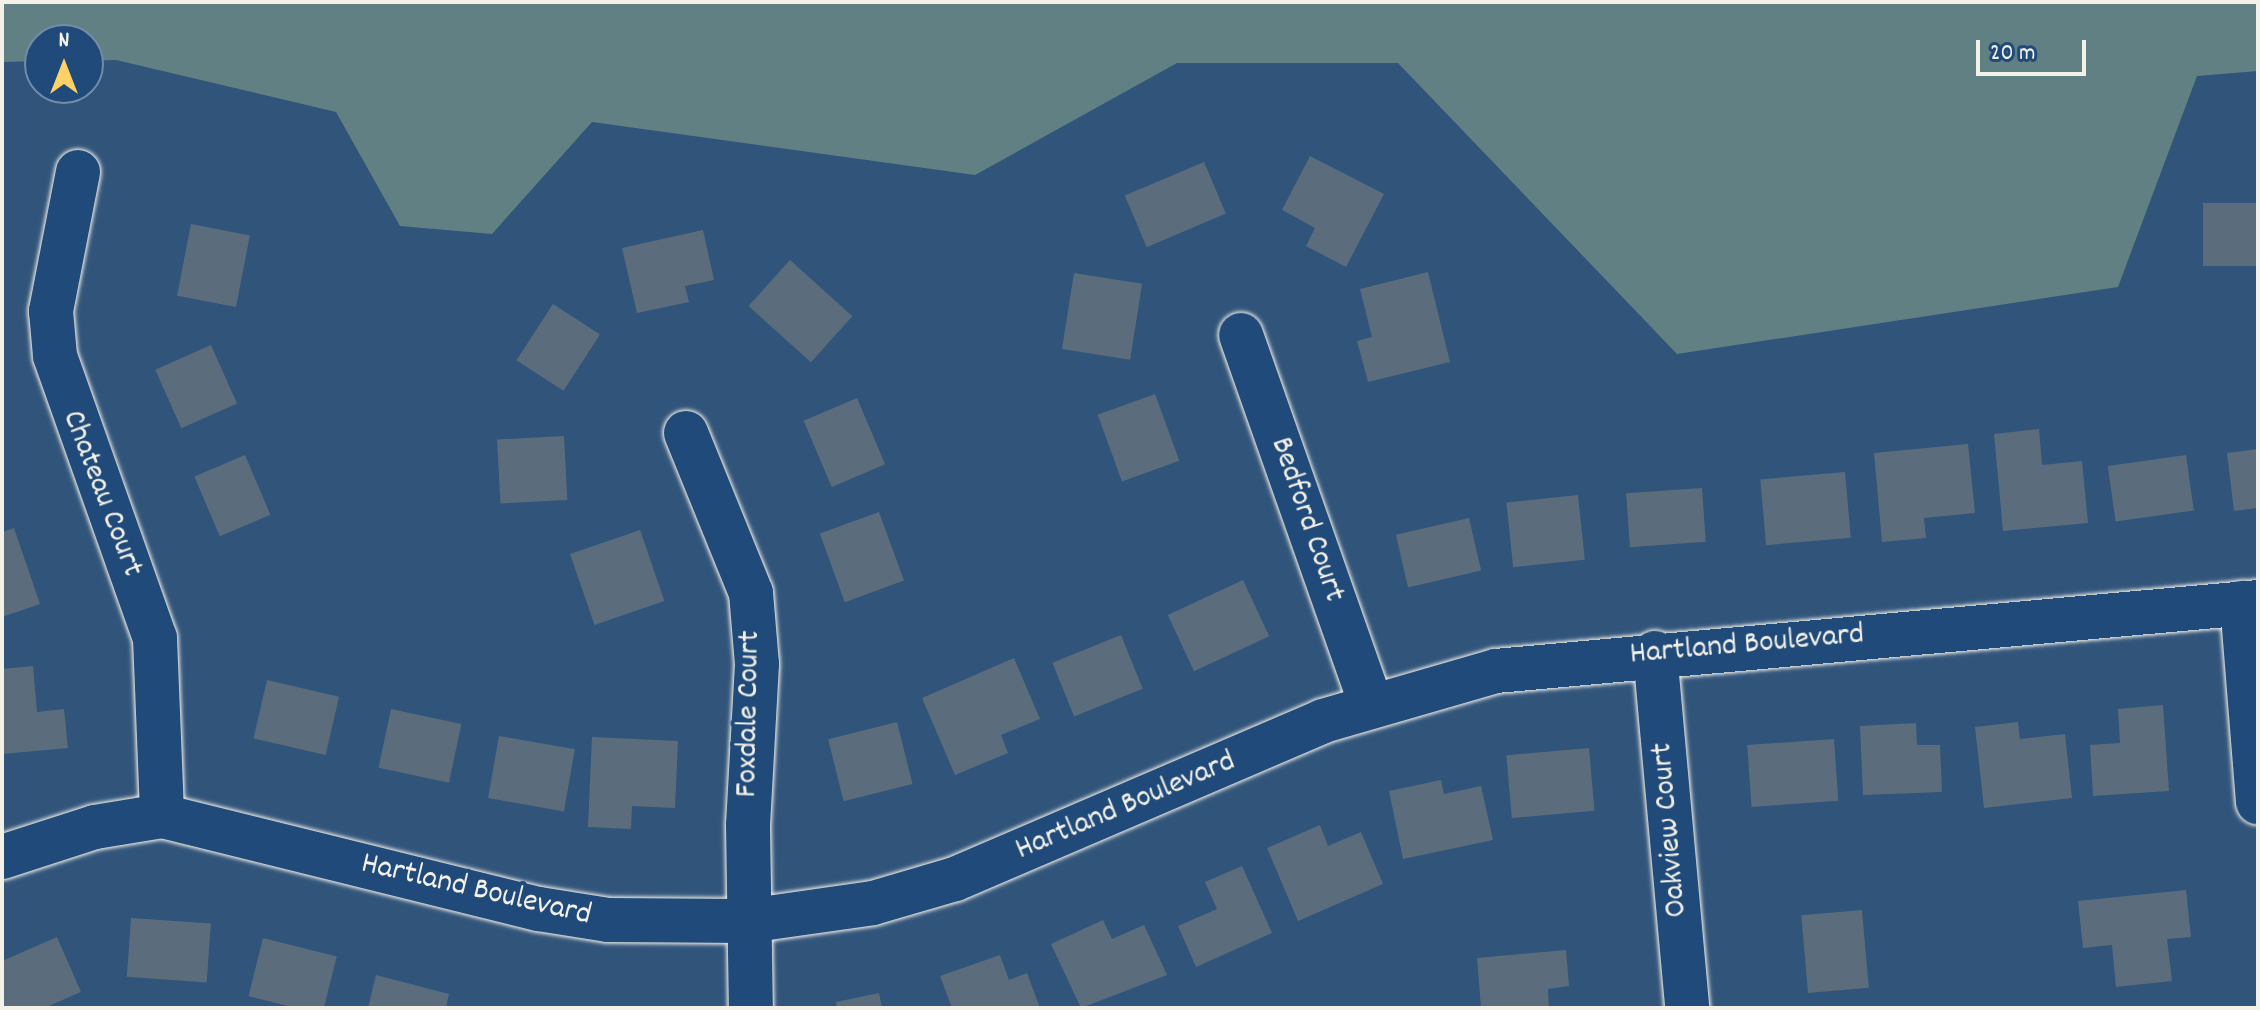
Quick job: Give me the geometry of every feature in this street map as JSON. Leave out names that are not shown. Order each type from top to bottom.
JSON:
[{"type":"street","name":"Chateau Court","points":[[78,172],[51,311],[55,356],[155,638],[162,816]]},
{"type":"street","name":"Bedford Court","points":[[1241,335],[1371,705]]},
{"type":"street","name":"Foxdale Court","points":[[686,433],[751,593],[757,664],[747,921],[751,1008]]},
{"type":"street","name":"Hartland Boulevard","points":[[2,857],[95,827],[162,816],[539,909],[608,920],[747,921],[873,903],[955,879],[1371,705],[1496,671],[1655,653],[2250,603]]},
{"type":"street","points":[[2250,603],[2258,802]]},
{"type":"street","name":"Oakview Court","points":[[1655,653],[1687,1008]]},
{"type":"green space","points":[[2,2],[2258,2],[2258,71],[2197,76],[2118,287],[1677,354],[1398,63],[1177,63],[975,175],[592,122],[492,234],[400,226],[336,112],[116,60],[104,60],[104,24],[24,24],[24,61],[2,62]]},
{"type":"building","points":[[1310,156],[1384,194],[1346,267],[1306,246],[1315,228],[1282,210]]},
{"type":"building","points":[[1204,162],[1226,214],[1147,247],[1125,196]]},
{"type":"building","points":[[2203,203],[2258,203],[2258,266],[2203,266]]},
{"type":"building","points":[[191,224],[250,235],[236,307],[177,296]]},
{"type":"building","points":[[703,230],[714,280],[685,286],[689,302],[637,313],[622,248]]},
{"type":"building","points":[[790,260],[852,316],[811,362],[749,306]]},
{"type":"building","points":[[1428,272],[1450,362],[1368,382],[1357,341],[1372,337],[1360,289]]},
{"type":"building","points":[[1074,273],[1142,284],[1130,360],[1062,349]]},
{"type":"building","points":[[553,304],[600,334],[563,391],[517,360]]},
{"type":"building","points":[[211,345],[237,403],[181,428],[155,370]]},
{"type":"building","points":[[1155,394],[1179,461],[1122,482],[1098,415]]},
{"type":"building","points":[[857,398],[885,464],[832,487],[804,421]]},
{"type":"building","points":[[2039,429],[2042,465],[2082,461],[2088,523],[2003,531],[1994,434]]},
{"type":"building","points":[[564,436],[567,500],[500,503],[497,440]]},
{"type":"building","points":[[1968,444],[1975,513],[1924,518],[1926,538],[1882,542],[1874,453]]},
{"type":"building","points":[[2258,449],[2258,508],[2234,511],[2227,453]]},
{"type":"building","points":[[245,455],[270,515],[220,536],[194,476]]},
{"type":"building","points":[[2186,455],[2194,510],[2116,521],[2108,466]]},
{"type":"building","points":[[1845,472],[1851,538],[1766,545],[1760,479]]},
{"type":"building","points":[[1702,488],[1706,542],[1630,547],[1626,493]]},
{"type":"building","points":[[1578,495],[1585,560],[1513,567],[1506,503]]},
{"type":"building","points":[[879,512],[904,581],[845,602],[820,534]]},
{"type":"building","points":[[1469,518],[1481,571],[1408,587],[1396,535]]},
{"type":"building","points":[[14,528],[40,604],[2,617],[2,532]]},
{"type":"building","points":[[640,530],[664,601],[594,625],[570,554]]},
{"type":"building","points":[[1243,580],[1269,636],[1194,671],[1168,615]]},
{"type":"building","points":[[1121,635],[1143,689],[1074,716],[1052,663]]},
{"type":"building","points":[[1014,658],[1040,719],[1001,735],[1008,753],[955,775],[922,698]]},
{"type":"building","points":[[33,666],[37,712],[64,709],[68,748],[2,754],[2,669]]},
{"type":"building","points":[[267,680],[339,697],[326,755],[254,738]]},
{"type":"building","points":[[2163,705],[2169,791],[2093,796],[2090,745],[2120,743],[2118,709]]},
{"type":"building","points":[[391,709],[461,724],[449,783],[379,768]]},
{"type":"building","points":[[897,722],[912,784],[844,801],[828,739]]},
{"type":"building","points":[[2018,722],[2020,739],[2065,734],[2072,798],[1984,808],[1975,727]]},
{"type":"building","points":[[1916,723],[1917,745],[1940,745],[1942,792],[1863,795],[1860,726]]},
{"type":"building","points":[[499,736],[575,749],[564,811],[488,798]]},
{"type":"building","points":[[592,737],[678,741],[675,808],[632,806],[631,829],[588,827]]},
{"type":"building","points":[[1834,739],[1838,801],[1752,807],[1747,745]]},
{"type":"building","points":[[1589,748],[1594,811],[1512,818],[1506,755]]},
{"type":"building","points":[[1441,780],[1444,794],[1481,786],[1493,840],[1403,859],[1389,791]]},
{"type":"building","points":[[1320,825],[1328,846],[1361,832],[1383,884],[1298,921],[1267,848]]},
{"type":"building","points":[[1242,866],[1272,933],[1196,967],[1178,926],[1217,909],[1205,882]]},
{"type":"building","points":[[2186,890],[2191,937],[2167,939],[2172,981],[2116,987],[2112,945],[2083,948],[2078,901]]},
{"type":"building","points":[[1862,910],[1869,988],[1808,993],[1801,915]]},
{"type":"building","points":[[131,918],[211,924],[207,982],[127,977]]},
{"type":"building","points":[[1103,920],[1112,939],[1144,925],[1167,975],[1081,1008],[1051,944]]},
{"type":"building","points":[[57,937],[81,992],[44,1008],[2,1008],[2,961]]},
{"type":"building","points":[[263,938],[337,956],[324,1008],[296,1008],[248,996]]},
{"type":"building","points":[[1566,950],[1569,986],[1548,989],[1549,1008],[1481,1008],[1477,958]]},
{"type":"building","points":[[1000,955],[1009,980],[1027,973],[1040,1008],[952,1008],[940,976]]},
{"type":"building","points":[[376,975],[449,994],[446,1008],[368,1008]]},
{"type":"building","points":[[879,993],[882,1008],[837,1008],[836,1002]]}]
